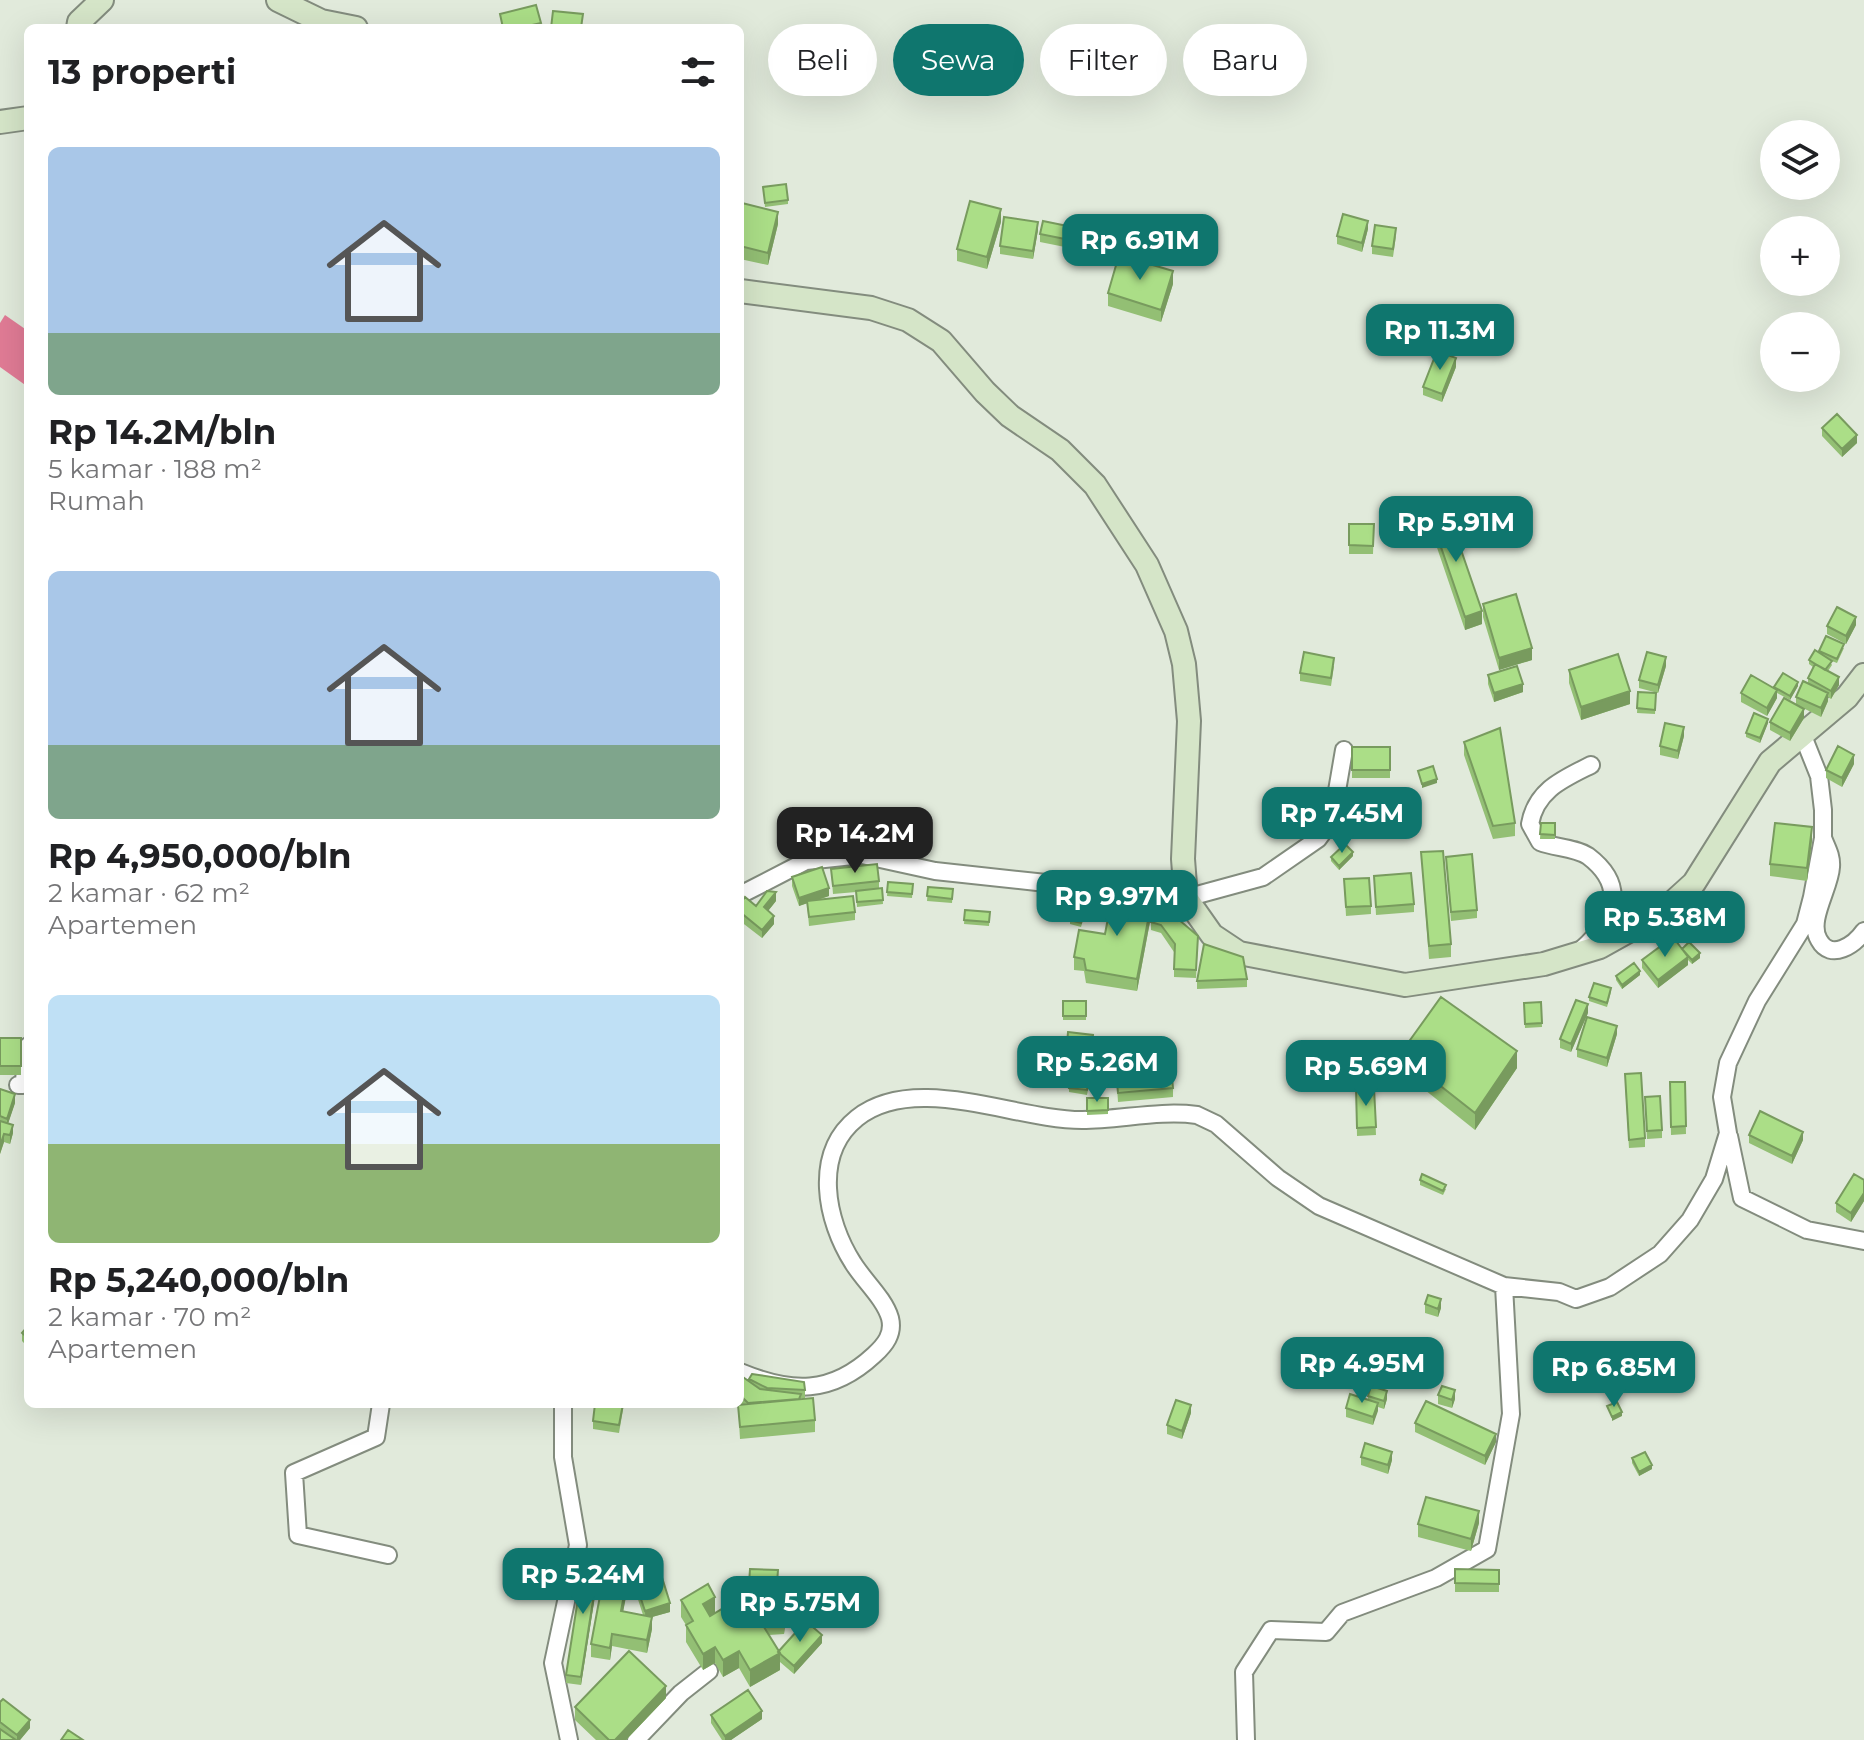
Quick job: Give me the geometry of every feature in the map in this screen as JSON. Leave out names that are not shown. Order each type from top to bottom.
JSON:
[{"type":"street","points":[[79,24],[102,0]]},
{"type":"street","points":[[278,0],[321,21],[336,24]]},
{"type":"street","points":[[0,122],[24,119]]},
{"type":"street","points":[[744,292],[871,308],[908,320],[941,341],[1010,416],[1060,450],[1095,485],[1117,515],[1163,595],[1184,664],[1190,761],[1183,859],[1186,898],[1212,935],[1239,953],[1405,985],[1451,981],[1575,956],[1612,942],[1674,903],[1705,870],[1770,762],[1859,686],[1864,675]]},
{"type":"street","points":[[1803,736],[1819,776],[1823,838],[1805,924],[1757,1001],[1728,1063],[1722,1097],[1742,1198],[1807,1230],[1864,1241]]},
{"type":"street","points":[[744,893],[806,861],[862,855],[935,871],[1003,877],[1127,898],[1186,898],[1263,877],[1318,839],[1332,820],[1344,750]]},
{"type":"street","points":[[1575,956],[1598,935],[1612,913],[1613,895],[1608,880],[1587,856],[1540,842],[1530,824],[1539,797],[1565,778],[1591,765]]},
{"type":"street","points":[[1823,838],[1832,858],[1816,928],[1818,940],[1826,947],[1842,950],[1852,946],[1864,931]]},
{"type":"street","points":[[18,1085],[23,1085],[24,1080]]},
{"type":"street","points":[[744,1373],[777,1385],[826,1386],[859,1368],[889,1338],[891,1323],[886,1310],[854,1265],[839,1236],[827,1183],[832,1156],[842,1134],[864,1113],[896,1100],[958,1101],[1064,1120],[1197,1115],[1216,1124],[1306,1199],[1504,1286],[1559,1292],[1576,1299],[1610,1287],[1644,1267],[1675,1238],[1714,1179],[1728,1133]]},
{"type":"street","points":[[1246,1740],[1244,1672],[1271,1630],[1326,1632],[1342,1613],[1436,1578],[1487,1549],[1511,1414],[1504,1286]]},
{"type":"street","points":[[380,1408],[376,1437],[294,1473],[298,1535],[388,1555]]},
{"type":"street","points":[[563,1408],[563,1457],[578,1545],[553,1663],[569,1740]]},
{"type":"street","points":[[636,1740],[681,1693],[709,1671]]},
{"type":"shaded area","points":[[5,315],[24,328],[24,384],[0,367],[0,323]]},
{"type":"building","points":[[536,5],[541,23],[502,24],[500,14]]},
{"type":"building","points":[[553,11],[583,14],[582,24],[551,24]]},
{"type":"building","points":[[786,184],[788,200],[765,203],[763,187]]},
{"type":"building","points":[[970,201],[1001,209],[987,257],[957,249]]},
{"type":"building","points":[[744,204],[778,212],[768,253],[744,247]]},
{"type":"building","points":[[1343,214],[1368,221],[1362,243],[1337,236]]},
{"type":"building","points":[[1004,217],[1038,222],[1033,251],[1000,246]]},
{"type":"building","points":[[1043,221],[1087,230],[1085,243],[1040,234]]},
{"type":"building","points":[[1375,225],[1396,228],[1393,249],[1372,246]]},
{"type":"building","points":[[1093,227],[1118,232],[1115,250],[1090,245]]},
{"type":"building","points":[[1119,255],[1173,271],[1161,310],[1108,293]]},
{"type":"building","points":[[1437,351],[1456,358],[1442,394],[1423,387]]},
{"type":"building","points":[[1837,414],[1857,435],[1842,449],[1822,428]]},
{"type":"building","points":[[1448,512],[1482,611],[1465,617],[1431,518]]},
{"type":"building","points":[[1349,524],[1374,524],[1373,546],[1349,545]]},
{"type":"building","points":[[1516,594],[1532,648],[1499,658],[1483,604]]},
{"type":"building","points":[[1837,607],[1856,617],[1846,636],[1827,626]]},
{"type":"building","points":[[1826,636],[1844,644],[1837,659],[1819,651]]},
{"type":"building","points":[[1815,650],[1832,661],[1825,670],[1809,660]]},
{"type":"building","points":[[1304,652],[1334,658],[1331,678],[1300,673]]},
{"type":"building","points":[[1647,652],[1666,657],[1658,685],[1639,680]]},
{"type":"building","points":[[1618,654],[1630,691],[1581,707],[1569,670]]},
{"type":"building","points":[[1815,664],[1839,677],[1831,691],[1808,678]]},
{"type":"building","points":[[1517,666],[1523,684],[1494,693],[1488,675]]},
{"type":"building","points":[[1783,673],[1798,682],[1790,696],[1774,687]]},
{"type":"building","points":[[1751,675],[1777,690],[1767,708],[1741,693]]},
{"type":"building","points":[[1803,681],[1828,693],[1821,708],[1796,697]]},
{"type":"building","points":[[1638,692],[1656,693],[1655,710],[1637,708]]},
{"type":"building","points":[[1784,698],[1804,709],[1790,733],[1770,722]]},
{"type":"building","points":[[1754,713],[1768,719],[1760,738],[1746,733]]},
{"type":"building","points":[[1665,723],[1684,727],[1678,751],[1660,746]]},
{"type":"building","points":[[1500,728],[1515,823],[1493,826],[1464,742]]},
{"type":"building","points":[[1838,746],[1854,755],[1842,778],[1826,770]]},
{"type":"building","points":[[1352,747],[1390,747],[1390,770],[1352,770]]},
{"type":"building","points":[[1433,766],[1437,779],[1422,784],[1418,771]]},
{"type":"building","points":[[1541,823],[1555,823],[1555,835],[1540,834]]},
{"type":"building","points":[[1775,823],[1812,827],[1807,868],[1770,864]]},
{"type":"building","points":[[1345,844],[1353,852],[1339,866],[1331,857]]},
{"type":"building","points":[[1443,851],[1451,944],[1429,946],[1421,852]]},
{"type":"building","points":[[1472,854],[1477,910],[1451,912],[1446,857]]},
{"type":"building","points":[[877,864],[879,881],[833,886],[831,869]]},
{"type":"building","points":[[822,867],[829,888],[799,898],[792,877]]},
{"type":"building","points":[[1411,873],[1414,904],[1376,907],[1374,876]]},
{"type":"building","points":[[1369,878],[1371,906],[1346,907],[1344,879]]},
{"type":"building","points":[[888,882],[913,884],[912,894],[887,892]]},
{"type":"building","points":[[928,887],[953,889],[952,899],[927,896]]},
{"type":"building","points":[[882,888],[883,900],[857,902],[856,891]]},
{"type":"building","points":[[767,891],[776,892],[764,907],[774,916],[762,930],[744,915],[745,897],[756,906]]},
{"type":"building","points":[[1113,892],[1152,899],[1137,979],[1086,970],[1084,959],[1074,957],[1079,930],[1105,934]]},
{"type":"building","points":[[853,896],[855,912],[809,917],[807,901]]},
{"type":"building","points":[[1077,896],[1088,899],[1081,923],[1070,920]]},
{"type":"building","points":[[1156,907],[1171,913],[1198,936],[1196,970],[1174,969],[1175,944],[1161,925],[1151,922]]},
{"type":"building","points":[[965,910],[990,912],[989,922],[964,920]]},
{"type":"building","points":[[1673,937],[1688,957],[1658,980],[1642,960]]},
{"type":"building","points":[[1689,942],[1700,953],[1692,960],[1682,949]]},
{"type":"building","points":[[1204,944],[1243,957],[1247,979],[1197,981]]},
{"type":"building","points":[[1634,963],[1640,971],[1622,985],[1616,976]]},
{"type":"building","points":[[1594,983],[1611,988],[1607,1003],[1589,997]]},
{"type":"building","points":[[1441,997],[1517,1051],[1475,1113],[1400,1054]]},
{"type":"building","points":[[1576,1000],[1588,1004],[1571,1044],[1560,1039]]},
{"type":"building","points":[[1063,1001],[1086,1001],[1086,1016],[1063,1016]]},
{"type":"building","points":[[1541,1002],[1542,1023],[1525,1024],[1524,1003]]},
{"type":"building","points":[[1587,1017],[1617,1026],[1607,1058],[1577,1049]]},
{"type":"building","points":[[1068,1032],[1093,1035],[1091,1059],[1066,1056]]},
{"type":"building","points":[[0,1038],[21,1038],[21,1066],[0,1066]]},
{"type":"building","points":[[1171,1067],[1173,1088],[1118,1093],[1116,1072]]},
{"type":"building","points":[[1071,1072],[1090,1075],[1087,1090],[1069,1088]]},
{"type":"building","points":[[1641,1073],[1645,1138],[1629,1140],[1625,1074]]},
{"type":"building","points":[[1670,1082],[1685,1082],[1686,1126],[1671,1127]]},
{"type":"building","points":[[1356,1088],[1374,1088],[1376,1127],[1357,1128]]},
{"type":"building","points":[[0,1089],[15,1094],[7,1119],[0,1116]]},
{"type":"building","points":[[1660,1096],[1662,1130],[1647,1131],[1645,1097]]},
{"type":"building","points":[[1087,1098],[1108,1098],[1108,1110],[1087,1111]]},
{"type":"building","points":[[1760,1111],[1803,1132],[1792,1156],[1749,1135]]},
{"type":"building","points":[[0,1121],[13,1125],[10,1135],[4,1134],[0,1146]]},
{"type":"building","points":[[1422,1174],[1446,1185],[1443,1191],[1420,1180]]},
{"type":"building","points":[[1854,1174],[1864,1180],[1864,1193],[1851,1213],[1836,1203]]},
{"type":"building","points":[[1428,1295],[1441,1299],[1438,1309],[1425,1304]]},
{"type":"building","points":[[1659,1346],[1663,1374],[1634,1379],[1630,1350]]},
{"type":"building","points":[[752,1374],[804,1382],[805,1390],[767,1388],[749,1379]]},
{"type":"building","points":[[744,1378],[760,1389],[801,1394],[799,1399],[748,1403],[744,1399]]},
{"type":"building","points":[[1371,1386],[1387,1391],[1384,1401],[1368,1396]]},
{"type":"building","points":[[1442,1386],[1455,1390],[1452,1400],[1438,1395]]},
{"type":"building","points":[[1350,1394],[1378,1403],[1373,1417],[1346,1408]]},
{"type":"building","points":[[813,1398],[815,1420],[740,1427],[738,1408],[744,1408],[744,1404]]},
{"type":"building","points":[[1176,1400],[1191,1405],[1182,1431],[1167,1425]]},
{"type":"building","points":[[1426,1401],[1496,1434],[1485,1456],[1415,1423]]},
{"type":"building","points":[[1617,1402],[1622,1412],[1612,1417],[1607,1406]]},
{"type":"building","points":[[595,1408],[622,1408],[619,1425],[593,1421]]},
{"type":"building","points":[[1365,1443],[1392,1452],[1388,1465],[1361,1457]]},
{"type":"building","points":[[1645,1452],[1652,1465],[1639,1472],[1632,1458]]},
{"type":"building","points":[[1426,1497],[1479,1511],[1471,1539],[1418,1524]]},
{"type":"building","points":[[585,1554],[600,1556],[581,1677],[566,1675]]},
{"type":"building","points":[[606,1564],[629,1568],[621,1611],[652,1617],[647,1640],[612,1634],[610,1648],[591,1644]]},
{"type":"building","points":[[750,1569],[778,1570],[776,1596],[758,1594],[759,1585],[749,1584]]},
{"type":"building","points":[[1455,1569],[1499,1570],[1499,1584],[1455,1583]]},
{"type":"building","points":[[660,1571],[670,1603],[645,1611],[634,1578]]},
{"type":"building","points":[[708,1584],[715,1597],[703,1604],[710,1616],[745,1595],[754,1611],[756,1594],[786,1597],[784,1618],[759,1619],[780,1653],[750,1670],[739,1651],[723,1660],[715,1647],[703,1654],[686,1625],[693,1621],[681,1600]]},
{"type":"building","points":[[806,1621],[822,1635],[794,1666],[778,1652]]},
{"type":"building","points":[[629,1651],[666,1686],[615,1740],[609,1740],[575,1707]]},
{"type":"building","points":[[748,1690],[762,1711],[725,1736],[711,1715]]},
{"type":"building","points":[[3,1699],[30,1720],[17,1735],[0,1722],[0,1702]]},
{"type":"building","points":[[0,1729],[16,1740],[0,1740]]},
{"type":"building","points":[[68,1730],[83,1740],[61,1740]]}]
